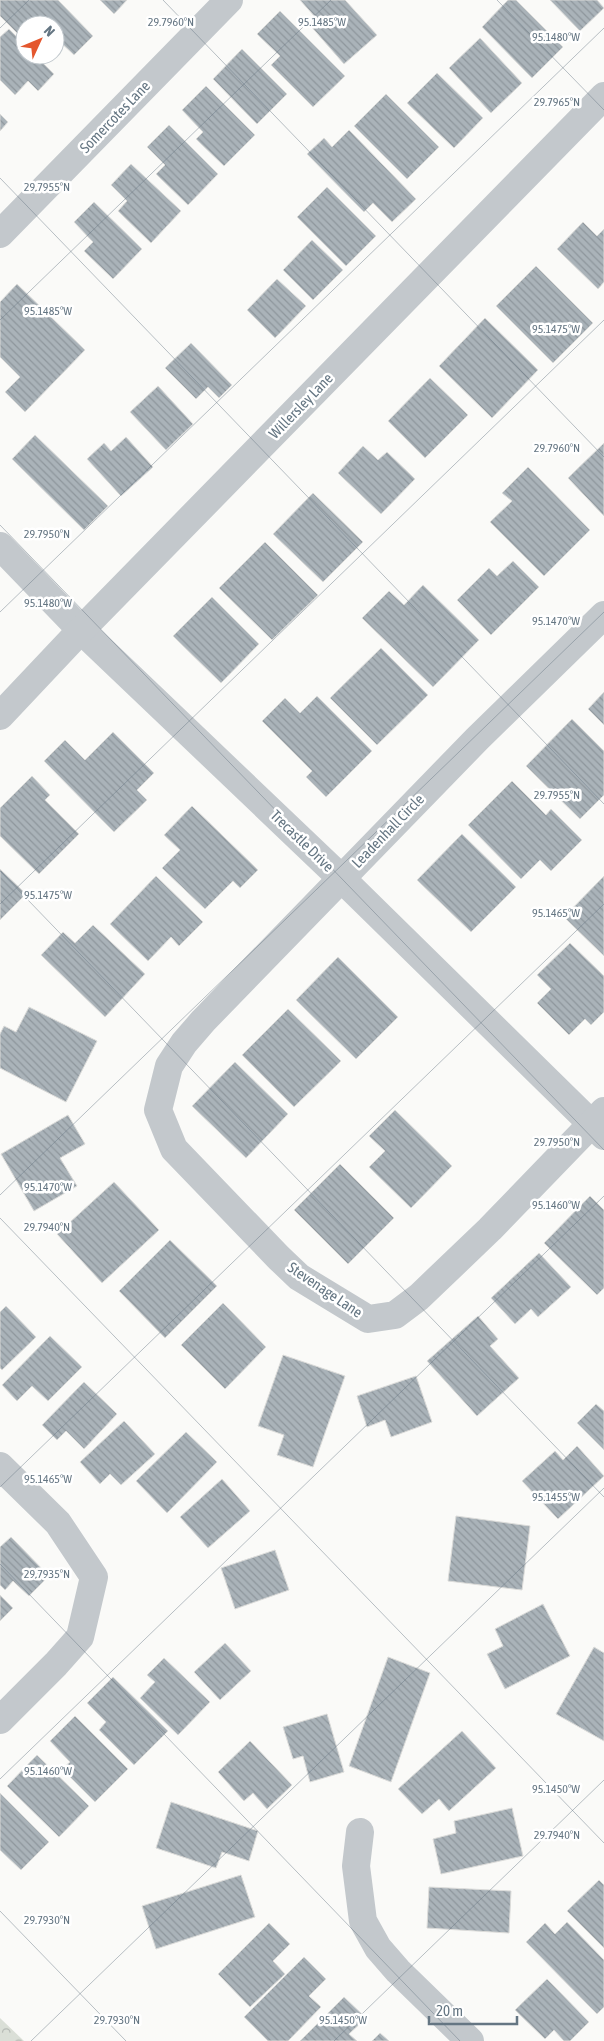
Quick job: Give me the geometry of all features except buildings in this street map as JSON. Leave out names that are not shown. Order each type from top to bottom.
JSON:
[{"type":"street","name":"Somercotes Lane","points":[[0,234],[229,0]]},
{"type":"street","name":"Willersley Lane","points":[[0,716],[81,630],[604,96]]},
{"type":"street","name":"Trecastle Drive","points":[[0,546],[81,630],[600,1124]]},
{"type":"street","name":"Leadenhall Circle","points":[[166,1079],[169,1066],[184,1043],[203,1021],[478,739],[604,615]]},
{"type":"street","name":"Stevenage Lane","points":[[166,1079],[158,1110],[174,1149],[299,1277],[368,1319],[395,1315],[419,1297],[600,1124]]},
{"type":"street","points":[[0,1466],[58,1523],[94,1578],[80,1637],[0,1720]]},
{"type":"street","points":[[360,1832],[356,1866],[363,1921],[378,1948],[398,1971],[470,2041]]},
{"type":"green space","points":[[0,2018],[24,2041],[0,2041]]}]
